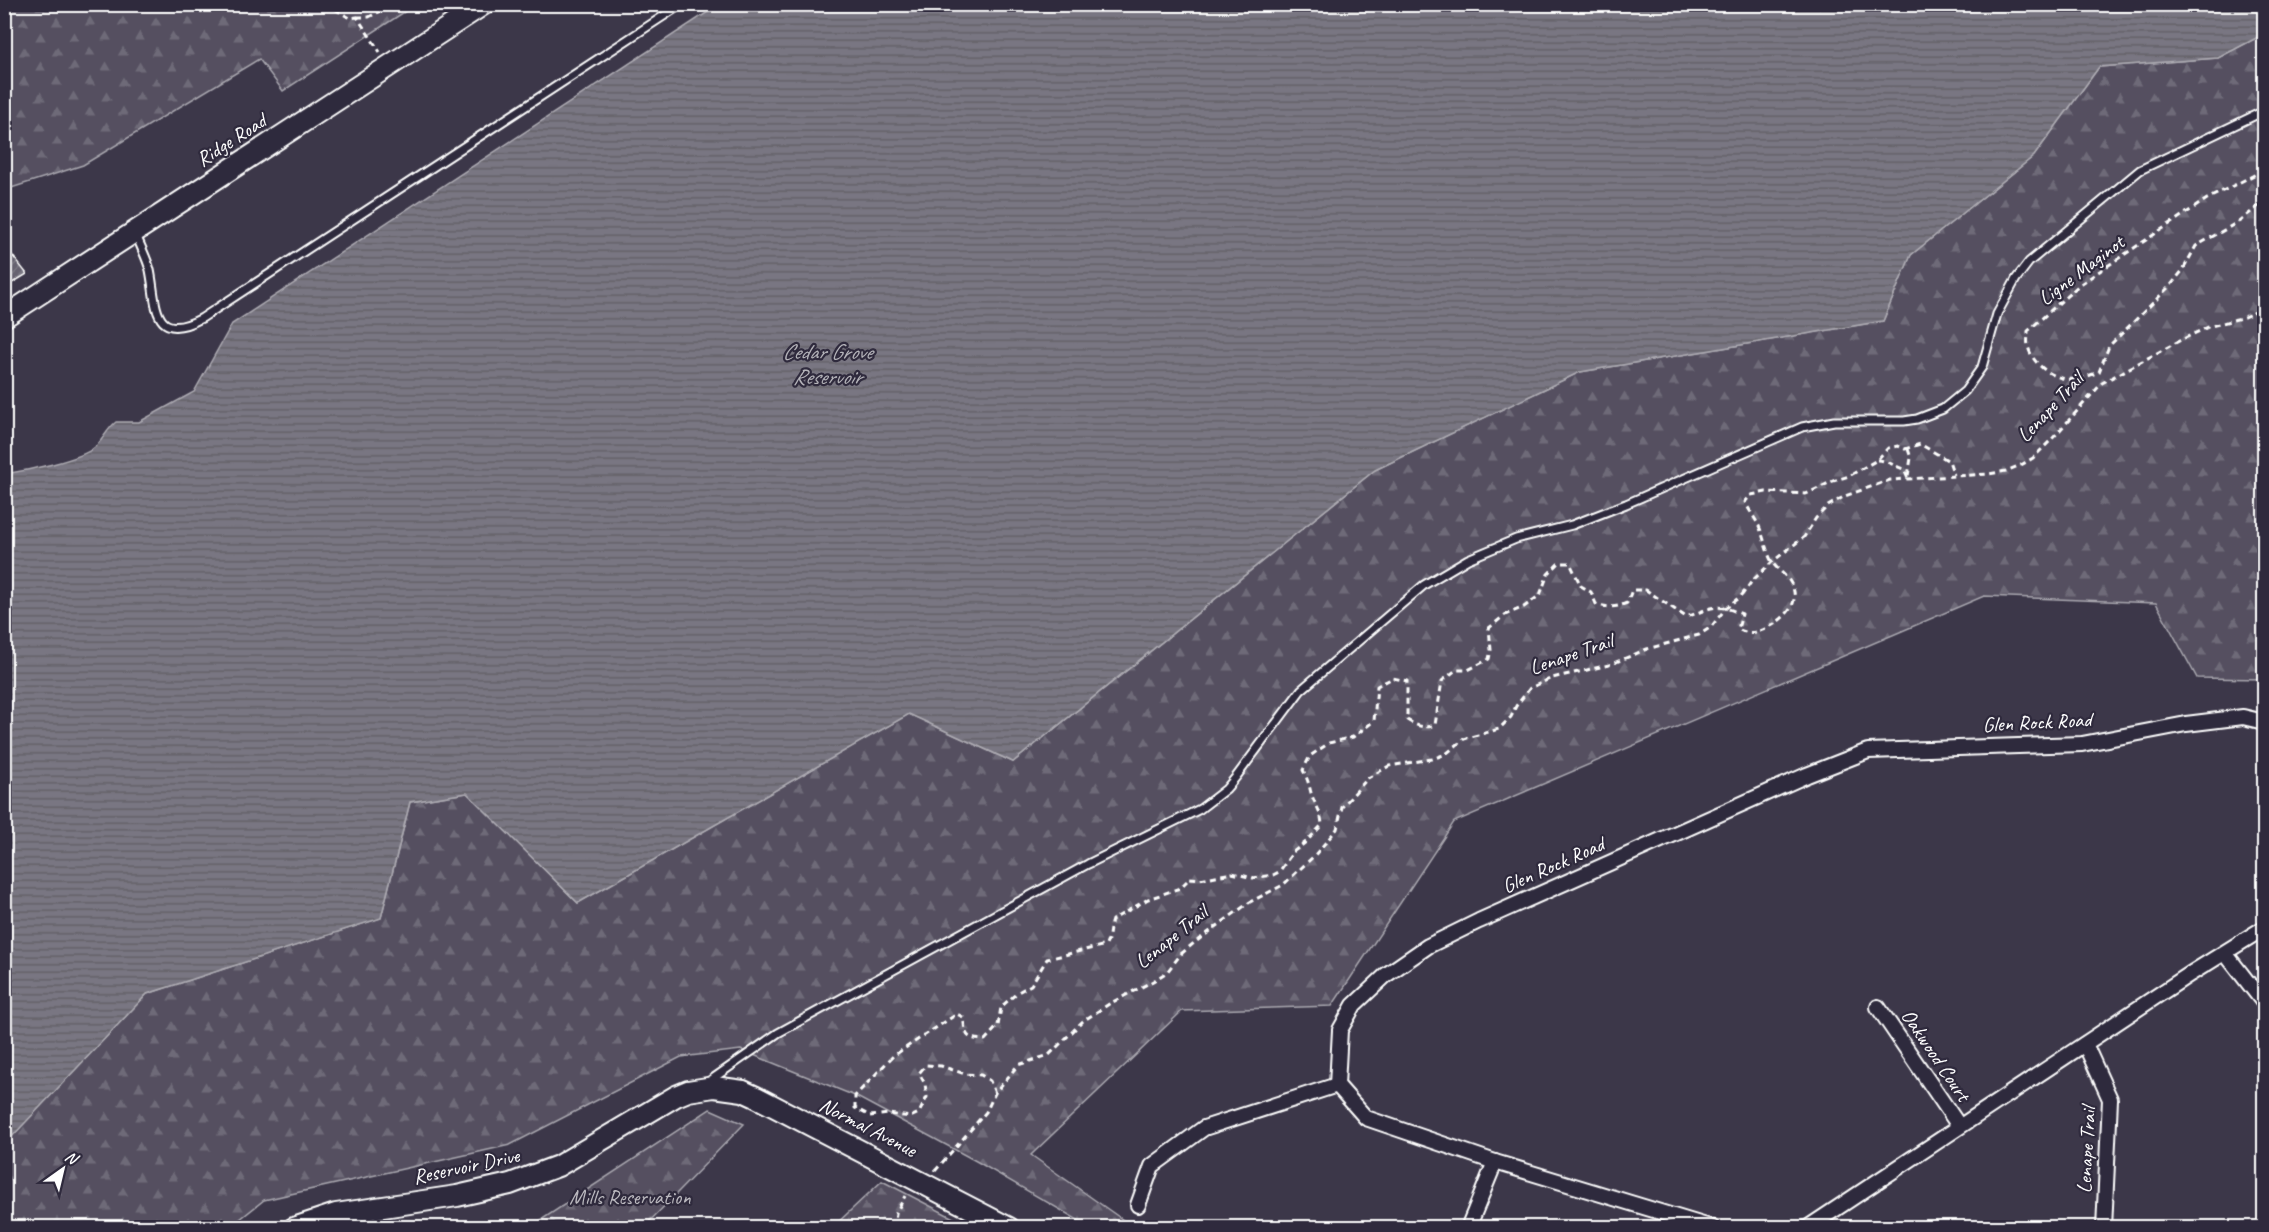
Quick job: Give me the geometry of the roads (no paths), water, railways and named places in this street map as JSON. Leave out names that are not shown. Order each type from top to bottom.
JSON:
[{"type":"street","name":"Ridge Road","points":[[4,317],[484,4]]},
{"type":"street","name":"Glen Rock Road","points":[[1338,1085],[1340,1030],[1354,1005],[1386,975],[1428,946],[1807,774],[1868,751],[2082,744],[2186,724],[2243,717],[2265,722]]},
{"type":"street","points":[[1807,1227],[2265,928]]},
{"type":"street","points":[[2225,953],[2265,1003]]},
{"type":"street","name":"Oakwood Court","points":[[1878,1007],[1959,1126]]},
{"type":"street","name":"Lenape Trail","points":[[2085,1044],[2110,1099],[2104,1227]]},
{"type":"street","points":[[1138,1205],[1152,1166],[1204,1128],[1338,1085],[1366,1118],[1495,1162],[1713,1227]]},
{"type":"street","name":"Normal Avenue","points":[[700,1088],[714,1087],[743,1091],[1009,1227]]},
{"type":"street","name":"Reservoir Drive","points":[[294,1227],[336,1214],[466,1194],[510,1184],[558,1166],[676,1096],[700,1088]]},
{"type":"street","points":[[1467,1227],[1495,1162]]},
{"type":"lane","points":[[135,232],[150,269],[158,314],[167,323],[180,327],[186,326],[222,305],[682,4]]},
{"type":"lane","points":[[700,1088],[778,1033],[1088,864],[1200,809],[1226,789],[1301,690],[1424,585],[1468,559],[1516,539],[1572,525],[1626,504],[1802,427],[1847,420],[1904,421],[1924,417],[1943,409],[1965,391],[1982,367],[2001,306],[2016,279],[2029,262],[2140,170],[2265,111]]},
{"type":"water","name":"Cedar Grove Reservoir","points":[[720,4],[2264,4],[2264,34],[2218,58],[2099,67],[2034,156],[1911,255],[1883,321],[1580,372],[1375,470],[1013,762],[909,714],[578,903],[467,793],[410,802],[381,918],[147,994],[5,1144],[5,474],[52,464],[88,452],[116,422],[139,422],[194,392],[232,324]]},
{"type":"park label","name":"Mills Reservation","points":[[630,1197]]}]
